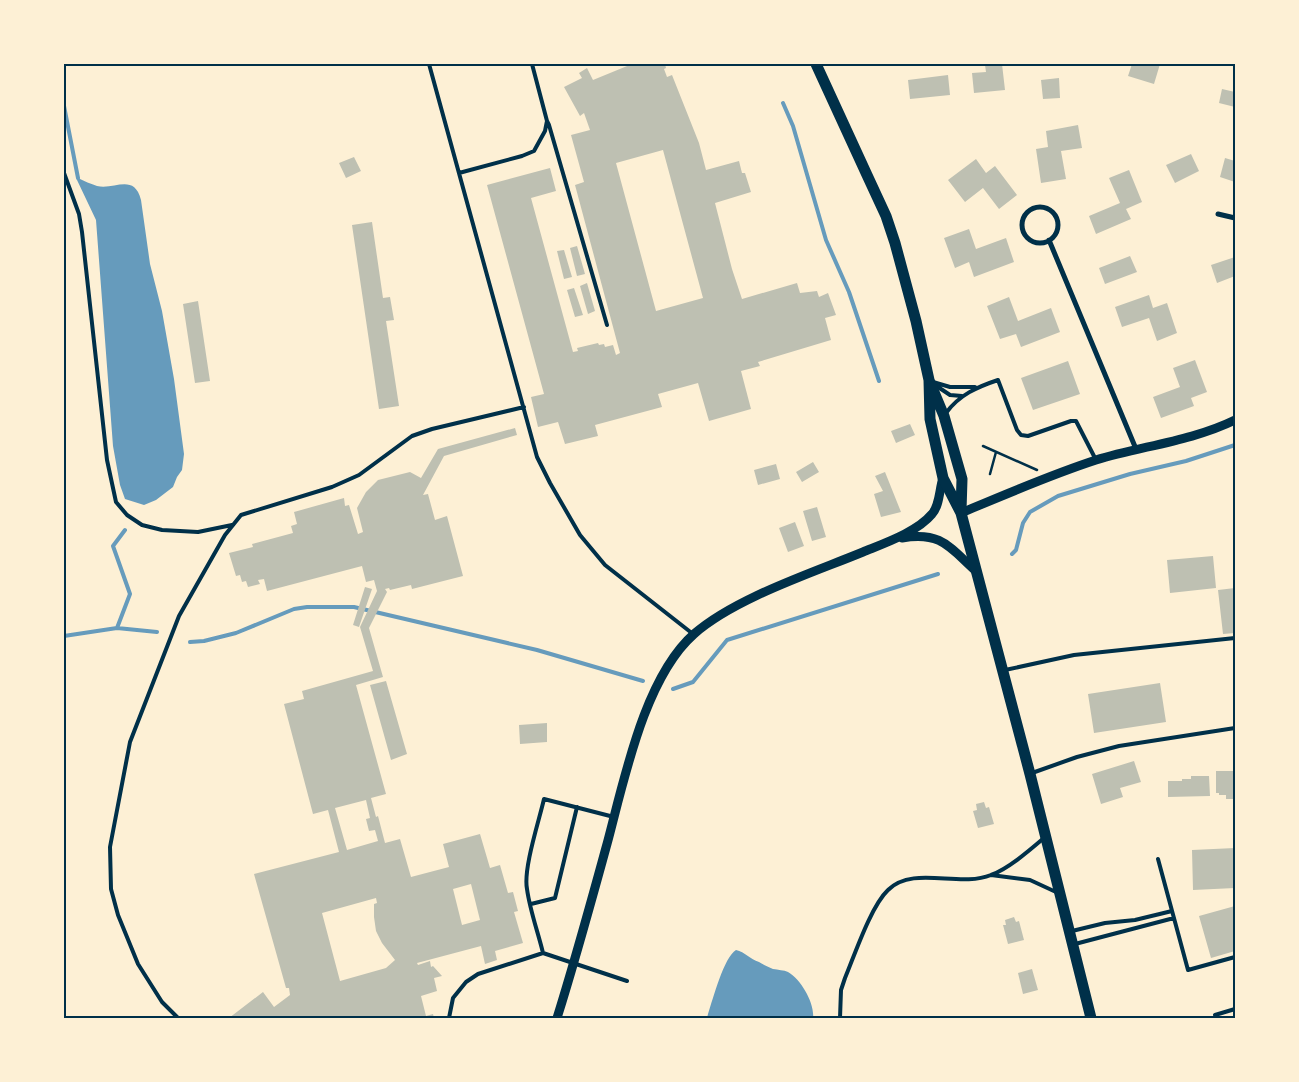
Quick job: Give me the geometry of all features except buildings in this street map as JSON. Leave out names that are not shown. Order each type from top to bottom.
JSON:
[{"type":"highway","points":[[816,64],[889,225],[916,321],[929,380],[944,416],[962,479],[961,513]]},
{"type":"highway","points":[[929,380],[930,419],[943,478],[961,513],[1046,836],[1091,1018]]},
{"type":"street","points":[[1041,207],[1052,212],[1055,216],[1058,221],[1056,232],[1049,240],[1037,242],[1031,240],[1024,231],[1023,220],[1030,210],[1041,207]]},
{"type":"street","points":[[1218,214],[1235,218]]},
{"type":"street","points":[[1049,240],[1136,449]]},
{"type":"street","points":[[961,513],[1035,482],[1096,460],[1205,432],[1235,420]]},
{"type":"street","points":[[557,1018],[574,964],[640,725],[671,662],[694,634],[725,613],[764,593],[894,539],[919,525],[937,507],[943,478]]},
{"type":"street","points":[[894,539],[915,536],[937,538],[977,572]]},
{"type":"lane","points":[[429,64],[537,457],[561,504],[580,535],[605,565],[694,634]]},
{"type":"lane","points":[[532,64],[607,325]]},
{"type":"lane","points":[[459,173],[534,151],[545,131],[547,121]]},
{"type":"lane","points":[[64,173],[79,214],[82,232],[107,460],[116,502],[127,516],[142,524],[162,530],[198,532],[232,525]]},
{"type":"lane","points":[[929,380],[950,387],[977,387]]},
{"type":"lane","points":[[929,380],[950,395],[963,396]]},
{"type":"lane","points":[[944,416],[952,405],[963,396],[977,387],[998,380],[1017,430],[1021,435],[1024,437],[1076,421],[1096,460]]},
{"type":"lane","points":[[178,1018],[162,1002],[138,964],[111,889],[110,847],[130,742],[179,616],[232,525],[241,515],[252,510],[332,487],[360,475],[412,436],[432,429],[524,407]]},
{"type":"lane","points":[[1003,670],[1074,655],[1235,638]]},
{"type":"lane","points":[[1030,774],[1077,757],[1118,746],[1235,728]]},
{"type":"lane","points":[[543,953],[526,888],[544,799],[614,817]]},
{"type":"lane","points":[[531,904],[555,898],[577,807]]},
{"type":"lane","points":[[840,1018],[841,990],[845,978],[877,903],[889,889],[903,880],[913,878],[972,880],[992,875],[1025,854],[1046,836]]},
{"type":"lane","points":[[1158,859],[1188,970],[1235,957]]},
{"type":"lane","points":[[992,875],[1030,880],[1060,894]]},
{"type":"lane","points":[[1070,932],[1105,923],[1136,920],[1172,911]]},
{"type":"lane","points":[[1073,945],[1174,918]]},
{"type":"lane","points":[[449,1018],[453,998],[466,982],[478,974],[543,953],[628,980]]},
{"type":"lane","points":[[1215,1015],[1235,1010]]},
{"type":"path","points":[[983,446],[1037,470]]},
{"type":"path","points":[[990,474],[996,452]]},
{"type":"water","points":[[78,178],[104,187],[129,185],[138,192],[141,200],[150,264],[162,311],[174,379],[184,454],[182,470],[173,487],[156,500],[144,505],[125,499],[120,485],[113,446],[96,220],[77,180]]},
{"type":"water","points":[[736,950],[773,969],[786,971],[793,975],[806,992],[812,1006],[813,1018],[707,1018],[723,969]]},
{"type":"waterway","points":[[783,103],[793,126],[826,240],[849,292],[879,381]]},
{"type":"waterway","points":[[64,106],[78,178]]},
{"type":"waterway","points":[[1012,554],[1016,550],[1023,523],[1030,512],[1058,496],[1130,474],[1186,461],[1235,445]]},
{"type":"waterway","points":[[117,628],[130,594],[113,546],[125,530]]},
{"type":"waterway","points":[[673,689],[693,682],[727,640],[938,574]]},
{"type":"waterway","points":[[190,642],[204,641],[236,633],[294,609],[307,607],[354,607],[537,650],[643,681]]},
{"type":"waterway","points":[[64,636],[117,628],[157,632]]}]
